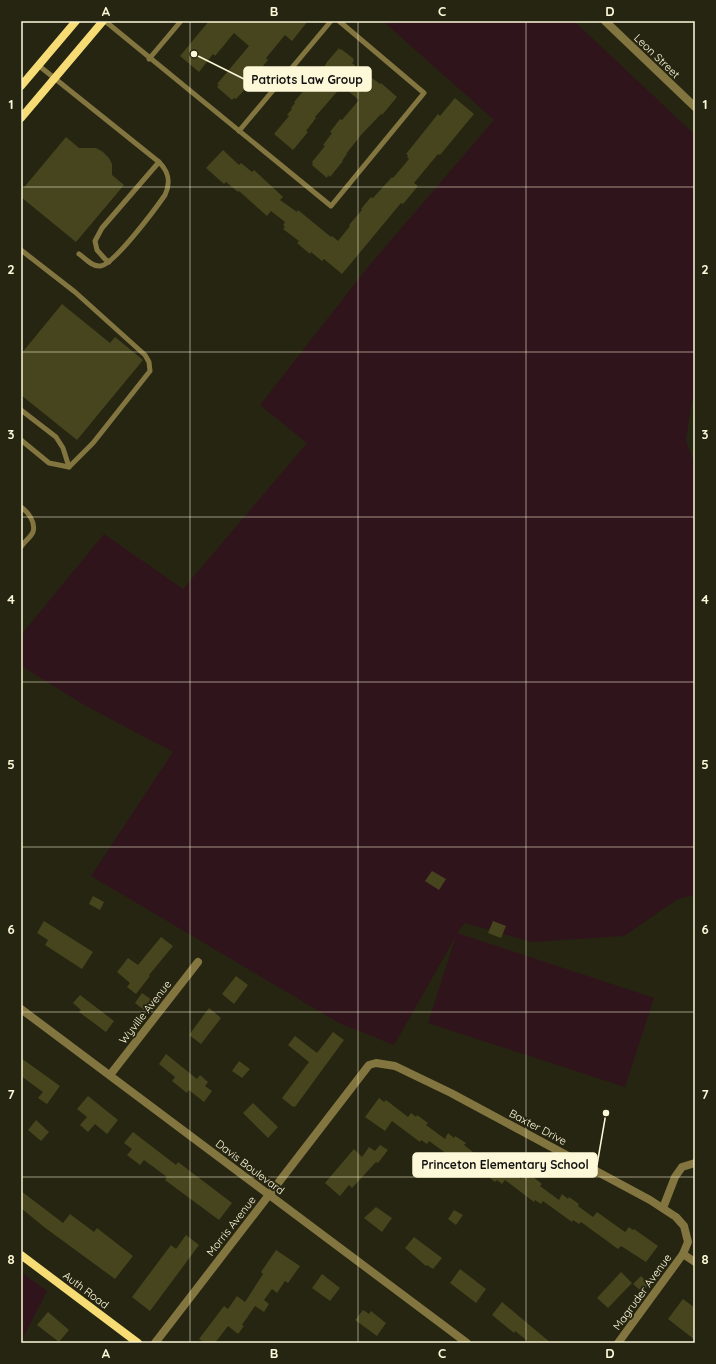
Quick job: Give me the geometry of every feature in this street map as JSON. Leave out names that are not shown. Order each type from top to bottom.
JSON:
[{"type":"main road","points":[[21,86],[76,21]]},
{"type":"main road","points":[[21,118],[104,21]]},
{"type":"main road","name":"Auth Road","points":[[21,1255],[138,1343]]},
{"type":"street","name":"Leon Street","points":[[605,21],[695,107]]},
{"type":"street","name":"Wyville Avenue","points":[[110,1075],[198,962]]},
{"type":"street","name":"Davis Boulevard","points":[[21,1009],[467,1343]]},
{"type":"street","name":"Baxter Drive","points":[[369,1065],[376,1063],[394,1066],[451,1093],[650,1200],[676,1217],[684,1226],[688,1242],[683,1254]]},
{"type":"street","name":"Morris Avenue","points":[[154,1343],[369,1065]]},
{"type":"street","points":[[663,1208],[675,1177],[682,1167],[695,1163]]},
{"type":"street","points":[[683,1254],[694,1259]]},
{"type":"street","name":"Magruder Avenue","points":[[618,1343],[683,1254]]},
{"type":"lane","points":[[104,21],[331,206],[424,93],[339,21]]},
{"type":"lane","points":[[149,59],[181,21]]},
{"type":"lane","points":[[239,131],[331,21]]},
{"type":"lane","points":[[38,65],[159,162],[165,168],[168,175],[169,187],[165,194],[132,238],[109,262],[100,266],[94,265],[79,254]]},
{"type":"lane","points":[[109,262],[105,260],[97,250],[95,241],[102,228],[159,162]]},
{"type":"lane","points":[[21,250],[76,292],[145,355],[149,362],[150,372],[93,443],[69,467]]},
{"type":"lane","points":[[21,410],[56,438],[63,448],[69,467]]},
{"type":"lane","points":[[21,440],[49,462],[69,467]]},
{"type":"lane","points":[[21,507],[29,515],[33,526],[32,532],[21,547]]},
{"type":"shaded area","points":[[383,21],[574,21],[695,135],[695,398],[692,399],[686,440],[695,466],[695,895],[678,899],[624,936],[532,942],[465,923],[457,933],[654,998],[625,1087],[428,1023],[456,936],[394,1045],[339,1023],[91,876],[173,752],[86,706],[21,666],[21,635],[104,534],[183,589],[307,443],[260,405],[368,267],[494,120]]},
{"type":"shaded area","points":[[21,1272],[47,1291],[21,1342]]},
{"type":"building","points":[[209,21],[308,21],[292,41],[285,35],[266,58],[268,60],[259,71],[261,73],[236,99],[234,98],[232,100],[217,87],[219,85],[217,84],[249,46],[234,33],[215,56],[213,54],[199,72],[180,56]]},
{"type":"building","points":[[339,48],[354,59],[352,63],[368,76],[380,84],[381,83],[397,97],[382,115],[381,114],[361,135],[346,154],[343,161],[330,177],[328,175],[327,178],[312,165],[312,162],[325,146],[323,145],[332,133],[330,132],[340,119],[342,120],[359,100],[342,86],[315,117],[316,118],[306,131],[308,132],[293,150],[274,134],[289,116],[287,115],[292,109],[291,108],[295,103],[294,102]]},
{"type":"building","points":[[455,98],[474,114],[440,155],[438,154],[414,183],[418,186],[403,204],[401,203],[342,274],[324,259],[322,261],[311,252],[310,254],[297,243],[299,241],[283,229],[285,227],[283,225],[285,222],[271,211],[267,216],[239,191],[238,192],[226,182],[224,184],[206,168],[223,150],[239,165],[241,163],[252,172],[254,170],[283,197],[280,200],[297,212],[298,210],[338,241],[371,197],[373,198],[392,177],[393,178],[409,159],[407,157],[408,155],[406,154],[438,114],[440,116]]},
{"type":"building","points":[[66,137],[79,148],[96,148],[103,152],[112,164],[112,175],[124,185],[76,242],[21,197],[21,191]]},
{"type":"building","points":[[62,304],[110,343],[115,337],[143,360],[77,440],[21,395],[21,354]]},
{"type":"building","points":[[432,871],[446,879],[439,890],[425,881]]},
{"type":"building","points":[[93,896],[104,902],[100,910],[89,904]]},
{"type":"building","points":[[44,921],[93,952],[82,969],[45,945],[48,940],[37,933]]},
{"type":"building","points":[[493,921],[506,926],[501,938],[488,933]]},
{"type":"building","points":[[161,937],[173,946],[149,975],[150,976],[136,994],[127,987],[130,983],[117,972],[128,958],[138,965]]},
{"type":"building","points":[[236,976],[248,985],[234,1004],[222,994]]},
{"type":"building","points":[[142,993],[152,1000],[144,1010],[135,1003]]},
{"type":"building","points":[[80,995],[114,1021],[106,1032],[79,1012],[81,1010],[73,1003]]},
{"type":"building","points":[[209,1008],[221,1018],[201,1044],[189,1035]]},
{"type":"building","points":[[333,1032],[344,1040],[295,1107],[293,1107],[282,1098],[309,1062],[288,1045],[295,1036],[317,1053]]},
{"type":"building","points":[[166,1054],[197,1079],[200,1075],[208,1082],[205,1086],[212,1091],[204,1102],[189,1090],[187,1093],[172,1081],[175,1077],[159,1064]]},
{"type":"building","points":[[21,1058],[60,1086],[47,1104],[38,1098],[43,1092],[21,1076]]},
{"type":"building","points":[[239,1061],[250,1069],[242,1078],[232,1071]]},
{"type":"building","points":[[88,1096],[118,1120],[107,1134],[95,1124],[88,1132],[80,1125],[87,1117],[77,1109]]},
{"type":"building","points":[[379,1098],[384,1102],[386,1100],[408,1117],[411,1113],[416,1117],[417,1115],[428,1123],[426,1125],[445,1139],[448,1133],[454,1138],[455,1136],[466,1143],[464,1145],[482,1159],[486,1154],[492,1158],[493,1156],[503,1163],[502,1165],[521,1179],[525,1174],[530,1178],[532,1176],[542,1184],[540,1186],[559,1200],[562,1194],[568,1199],[569,1197],[593,1217],[597,1212],[625,1232],[629,1227],[633,1230],[634,1229],[658,1246],[646,1262],[621,1246],[618,1249],[581,1222],[579,1224],[573,1220],[572,1222],[543,1201],[541,1204],[535,1200],[534,1202],[505,1180],[502,1184],[497,1180],[495,1182],[467,1160],[465,1164],[459,1160],[458,1162],[429,1141],[427,1144],[421,1140],[420,1142],[392,1121],[385,1131],[365,1117]]},
{"type":"building","points":[[253,1103],[278,1127],[268,1138],[243,1113]]},
{"type":"building","points":[[36,1120],[49,1132],[41,1141],[28,1130]]},
{"type":"building","points":[[133,1132],[176,1165],[178,1162],[232,1203],[219,1220],[165,1180],[167,1177],[144,1160],[140,1165],[127,1155],[132,1149],[124,1143]]},
{"type":"building","points":[[380,1145],[388,1150],[378,1163],[376,1162],[352,1188],[349,1185],[340,1196],[325,1183],[354,1149],[362,1157],[369,1147],[375,1151]]},
{"type":"building","points":[[21,1191],[63,1223],[70,1214],[94,1232],[97,1228],[133,1256],[115,1279],[44,1227],[21,1208]]},
{"type":"building","points":[[376,1207],[392,1218],[382,1232],[364,1218]]},
{"type":"building","points":[[454,1210],[463,1215],[456,1225],[448,1219]]},
{"type":"building","points":[[186,1235],[199,1245],[150,1311],[132,1297],[171,1245],[176,1249]]},
{"type":"building","points":[[414,1237],[442,1258],[433,1269],[427,1265],[426,1266],[405,1248]]},
{"type":"building","points":[[276,1250],[300,1266],[288,1283],[285,1281],[277,1293],[272,1289],[264,1300],[269,1304],[264,1312],[255,1306],[242,1325],[244,1326],[238,1334],[228,1326],[215,1343],[205,1343],[199,1339],[224,1306],[228,1309],[237,1296],[245,1302],[263,1274],[261,1272]]},
{"type":"building","points":[[460,1269],[486,1289],[476,1303],[450,1283]]},
{"type":"building","points":[[621,1272],[632,1283],[608,1308],[597,1298]]},
{"type":"building","points":[[322,1274],[340,1288],[330,1301],[312,1288]]},
{"type":"building","points":[[641,1276],[649,1284],[642,1292],[633,1284]]},
{"type":"building","points":[[683,1299],[695,1308],[695,1340],[668,1319]]},
{"type":"building","points":[[502,1302],[551,1343],[530,1343],[515,1331],[514,1333],[492,1315]]},
{"type":"building","points":[[363,1310],[369,1314],[371,1311],[386,1323],[377,1336],[355,1320]]},
{"type":"building","points":[[48,1312],[69,1330],[59,1342],[37,1325]]},
{"type":"place","name":"Patriots Law Group","points":[[194,54]]},
{"type":"place","name":"Princeton Elementary School","points":[[606,1113]]}]
